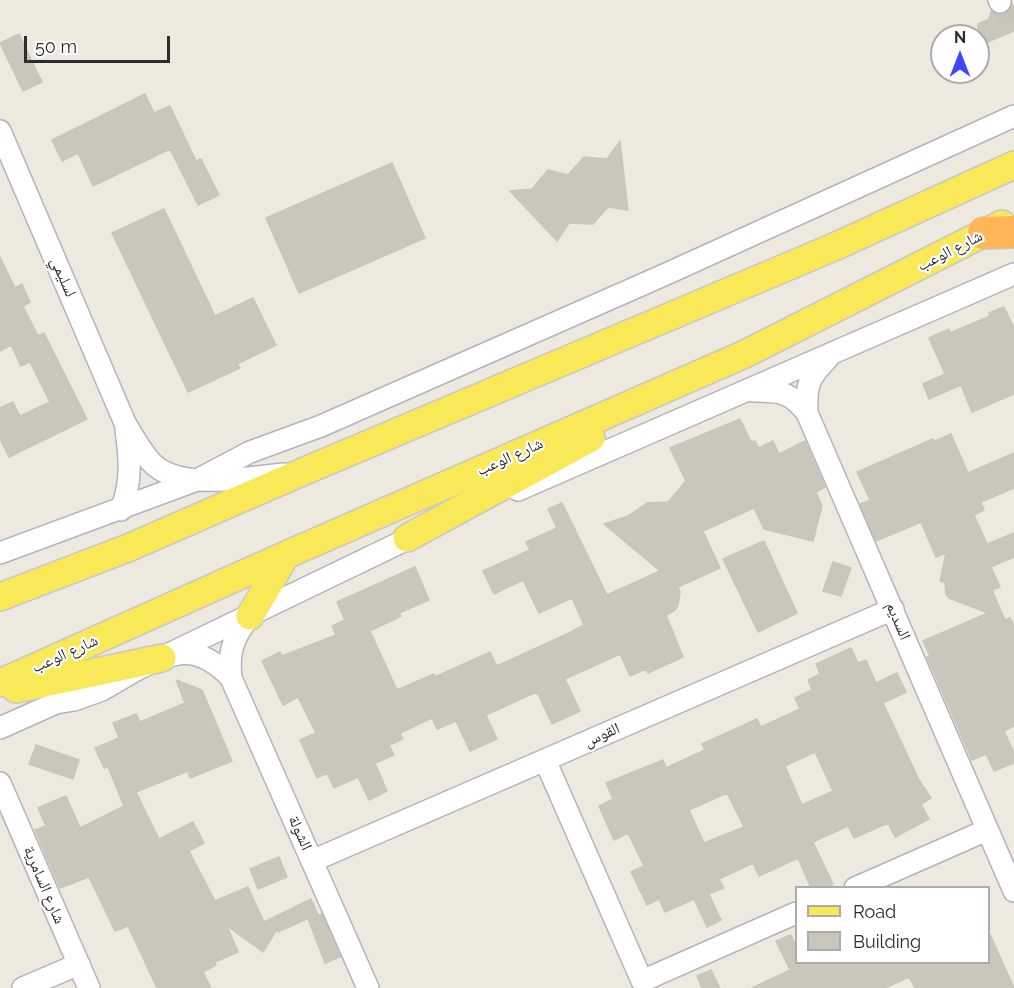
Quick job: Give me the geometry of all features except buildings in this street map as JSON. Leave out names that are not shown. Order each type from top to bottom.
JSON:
[{"type":"main road","points":[[1,597],[128,549],[300,473],[834,247],[1014,165]]},
{"type":"main road","name":"شارع الوعب","points":[[0,683],[745,354],[999,232],[1014,219]]},
{"type":"main road","points":[[407,538],[745,354]]},
{"type":"main road","points":[[250,616],[286,555]]},
{"type":"main road","points":[[0,693],[162,658]]},
{"type":"street","points":[[0,553],[197,480],[250,452],[343,417],[664,275],[1014,116]]},
{"type":"street","name":"لسليمي","points":[[0,131],[126,423],[145,455],[156,467],[173,476],[197,480],[300,473]]},
{"type":"street","name":"شارع الوعب","points":[[0,728],[56,703],[74,700],[102,690],[138,669],[407,538],[1014,274]]},
{"type":"street","name":"السديم","points":[[807,413],[808,381],[831,355]]},
{"type":"street","name":"السديم","points":[[748,391],[784,393],[797,400],[807,413],[1014,891]]},
{"type":"street","name":"لسليمي","points":[[121,510],[128,488],[130,467],[126,423]]},
{"type":"street","name":"القوس","points":[[312,861],[892,609]]},
{"type":"street","name":"الشولة","points":[[250,616],[239,629],[231,645],[229,661],[231,678],[368,988]]},
{"type":"street","name":"الشولة","points":[[162,658],[180,653],[200,655],[218,664],[231,678]]},
{"type":"street","points":[[545,760],[642,981],[795,913]]},
{"type":"street","name":"شارع السامرية","points":[[0,783],[89,988]]},
{"type":"street","points":[[860,886],[987,830]]},
{"type":"street","points":[[23,988],[79,964]]},
{"type":"tunnel","points":[[1000,2],[1014,30]]}]
